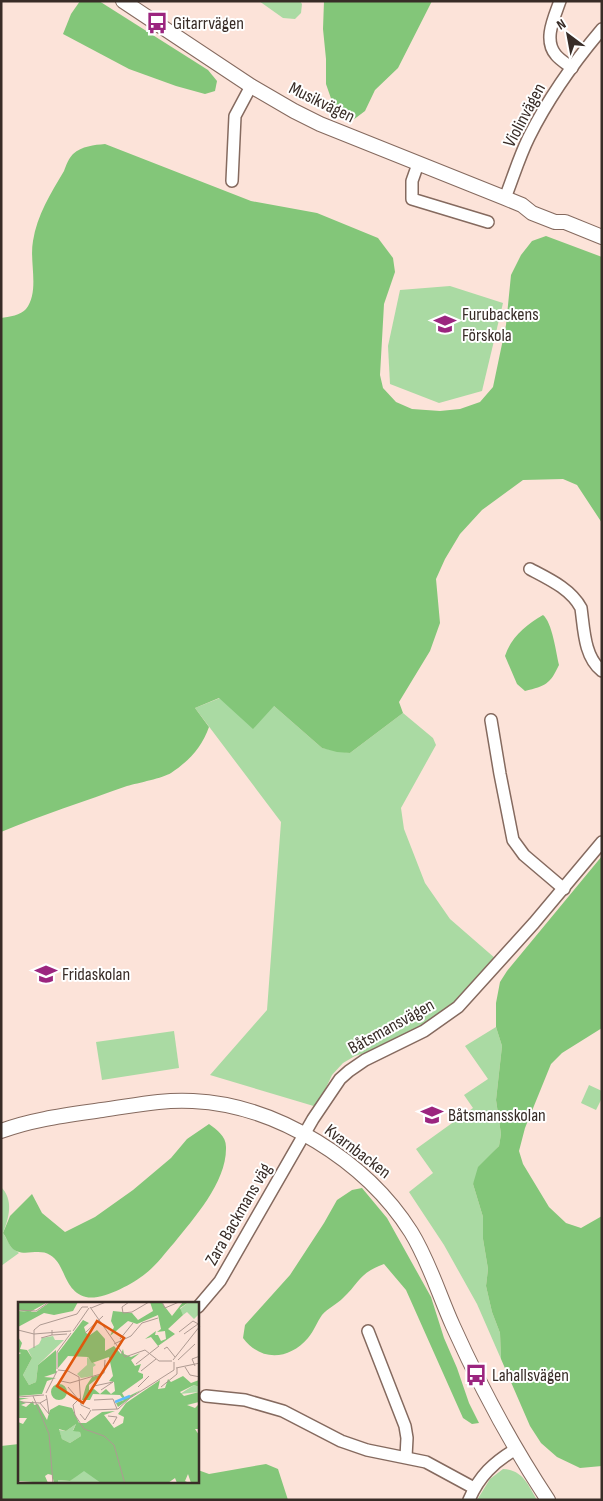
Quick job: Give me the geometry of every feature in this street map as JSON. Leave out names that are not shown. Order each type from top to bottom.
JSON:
[{"type":"street","name":"Musikvägen","points":[[123,1],[251,86],[320,124],[522,205],[536,206],[557,214],[565,222],[602,237]]},
{"type":"street","points":[[560,1],[551,24],[550,40],[556,56],[572,68]]},
{"type":"street","name":"Violinvägen","points":[[505,198],[528,138],[556,91],[602,29]]},
{"type":"street","points":[[232,181],[235,116],[251,86]]},
{"type":"street","points":[[418,164],[412,181],[412,199],[488,222]]},
{"type":"street","points":[[530,569],[553,581],[578,601],[591,658],[602,671]]},
{"type":"street","points":[[492,720],[513,840],[524,855],[564,889]]},
{"type":"street","name":"Båtsmansvägen","points":[[304,1134],[332,1090],[344,1075],[365,1060],[424,1031],[458,1007],[564,889],[602,842]]},
{"type":"street","name":"Kvarnbacken","points":[[1,1132],[31,1122],[172,1100],[216,1103],[272,1119],[304,1134],[353,1166],[385,1196],[412,1233],[476,1375],[516,1449],[548,1500]]},
{"type":"street","name":"Zara Backmans väg","points":[[199,1306],[220,1281],[304,1134]]},
{"type":"street","points":[[368,1331],[405,1426],[408,1438],[406,1457]]},
{"type":"street","points":[[206,1396],[245,1400],[274,1408],[341,1441],[367,1450],[426,1462],[474,1488]]},
{"type":"street","points":[[469,1500],[474,1488],[494,1463],[516,1449]]},
{"type":"green space","points":[[80,1],[99,1],[208,70],[217,81],[215,91],[205,94],[129,69],[63,34],[71,14]]},
{"type":"green space","points":[[259,1],[300,1],[302,4],[301,13],[295,19],[283,18]]},
{"type":"green space","points":[[324,1],[432,1],[398,68],[375,90],[365,111],[353,120],[343,117],[335,110],[326,84],[323,29]]},
{"type":"green space","points":[[105,144],[251,201],[317,213],[378,238],[393,258],[395,272],[384,304],[380,375],[383,388],[396,402],[412,409],[440,411],[460,409],[480,402],[493,387],[506,325],[511,275],[521,255],[532,241],[546,236],[602,257],[602,523],[577,485],[563,479],[523,480],[482,510],[460,534],[436,579],[440,623],[430,651],[399,702],[403,713],[350,753],[322,748],[274,706],[253,729],[219,698],[195,708],[209,727],[203,741],[194,753],[184,764],[171,773],[156,779],[127,786],[1,832],[1,318],[21,313],[30,302],[33,285],[32,249],[35,231],[45,204],[69,160],[80,149],[92,145]]},
{"type":"green space","name":"Furubackens Förskola","points":[[450,286],[503,303],[482,391],[439,403],[390,384],[388,346],[400,290]]},
{"type":"green space","points":[[543,615],[551,630],[559,665],[550,680],[538,688],[525,691],[517,684],[505,656],[515,637]]},
{"type":"green space","points":[[220,698],[274,706],[322,748],[350,753],[403,713],[433,738],[436,745],[401,808],[404,829],[425,883],[450,919],[496,959],[459,998],[433,1021],[343,1063],[332,1075],[317,1107],[210,1075],[267,1010],[281,822],[195,708]]},
{"type":"green space","points":[[602,856],[602,1028],[562,1053],[551,1064],[525,1128],[519,1151],[523,1164],[549,1207],[566,1223],[581,1228],[602,1216],[602,1466],[580,1468],[557,1457],[541,1443],[530,1426],[501,1359],[500,1333],[492,1312],[486,1286],[488,1269],[483,1239],[483,1217],[473,1184],[478,1167],[499,1146],[501,1134],[496,1100],[502,1046],[496,1027],[496,1003],[500,982]]},
{"type":"green space","points":[[496,1027],[502,1046],[496,1100],[501,1134],[499,1146],[489,1157],[473,1184],[483,1217],[483,1239],[488,1269],[486,1286],[492,1312],[500,1333],[501,1359],[477,1304],[444,1245],[409,1192],[433,1173],[416,1149],[473,1108],[464,1095],[488,1079],[465,1046]]},
{"type":"green space","points":[[174,1031],[179,1068],[102,1080],[96,1042]]},
{"type":"green space","points":[[589,1085],[602,1091],[602,1098],[596,1110],[581,1103]]},
{"type":"green space","points":[[209,1124],[223,1136],[226,1147],[221,1173],[208,1199],[149,1271],[117,1291],[92,1298],[79,1294],[73,1289],[55,1259],[45,1253],[25,1253],[15,1250],[3,1233],[10,1216],[32,1194],[42,1213],[65,1232],[95,1217],[133,1190],[171,1158],[187,1139]]},
{"type":"green space","points":[[1,1187],[9,1203],[7,1221],[3,1233],[11,1247],[19,1253],[1,1266]]},
{"type":"green space","points":[[362,1188],[387,1218],[431,1297],[444,1338],[469,1403],[479,1423],[472,1424],[463,1418],[406,1290],[384,1264],[365,1274],[343,1298],[322,1315],[308,1338],[292,1351],[284,1354],[266,1354],[250,1346],[243,1338],[245,1325],[290,1275],[337,1200],[352,1190]]},
{"type":"green space","points":[[18,1444],[18,1484],[199,1484],[199,1470],[209,1474],[266,1464],[278,1469],[288,1500],[1,1500],[1,1446]]},
{"type":"green space","points":[[503,1469],[520,1475],[528,1484],[537,1500],[477,1500],[490,1479]]},
{"type":"place","name":"Gitarrvägen","points":[[157,23]]},
{"type":"place","name":"Furubackens Förskola","points":[[445,324]]},
{"type":"place","name":"Fridaskolan","points":[[46,974]]},
{"type":"place","name":"Båtsmansskolan","points":[[432,1115]]},
{"type":"place","name":"Lahallsvägen","points":[[476,1375]]}]
